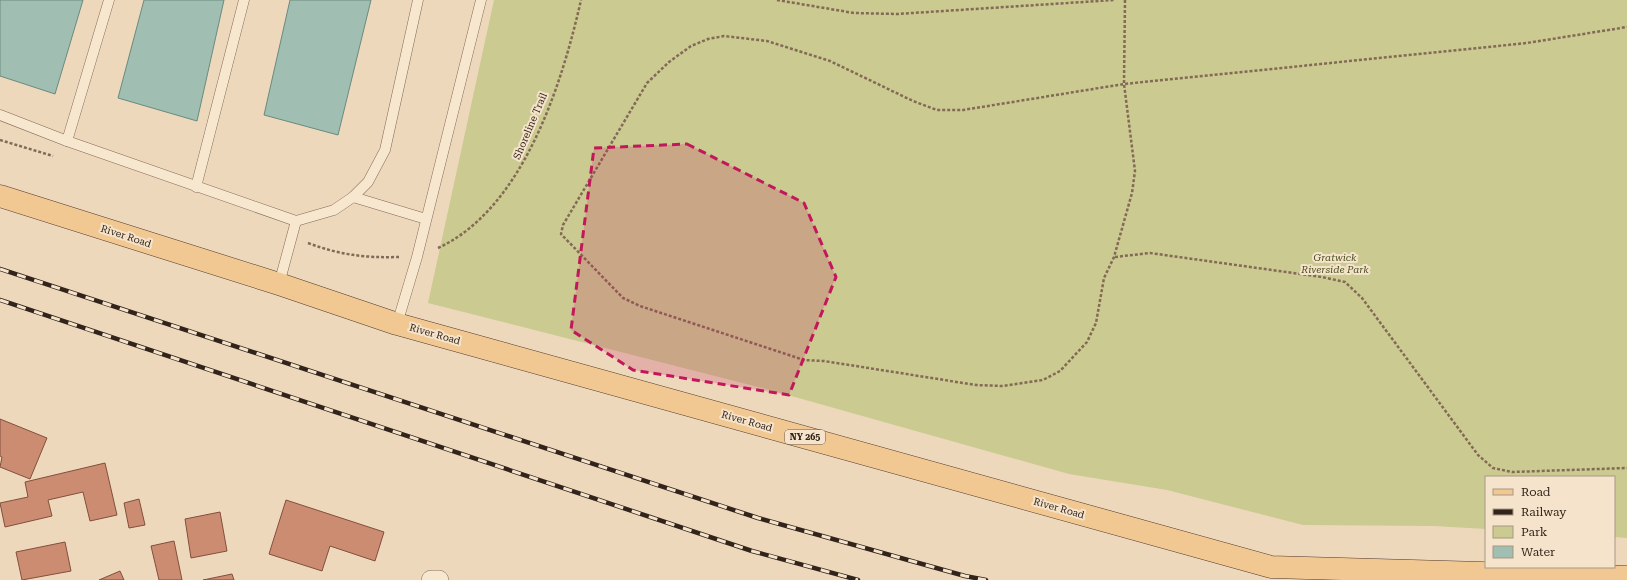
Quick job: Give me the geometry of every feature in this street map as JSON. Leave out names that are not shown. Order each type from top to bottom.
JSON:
[{"type":"main road","name":"River Road","points":[[0,196],[279,284],[396,324],[1271,567],[1627,577]]},
{"type":"street","points":[[431,580],[439,580]]},
{"type":"lane","points":[[67,142],[109,0]]},
{"type":"lane","points":[[196,187],[244,0]]},
{"type":"lane","points":[[0,115],[67,142],[296,221],[334,210],[353,197],[368,182],[385,150],[418,0]]},
{"type":"lane","points":[[396,324],[417,257],[481,0]]},
{"type":"lane","points":[[353,197],[426,219]]},
{"type":"lane","points":[[279,284],[296,221]]},
{"type":"path","name":"Shoreline Trail","points":[[319,247],[342,254],[370,258],[417,257],[448,243],[473,225],[502,194],[525,162],[560,74],[581,0]]},
{"type":"path","points":[[777,0],[854,13],[897,14],[1114,0]]},
{"type":"path","points":[[1125,0],[1124,84],[1135,171],[1132,193],[1114,257],[1104,278],[1096,323],[1087,342],[1060,371],[1043,380],[1025,384],[1003,386],[976,385],[824,361],[804,360],[640,306],[623,298],[561,234],[563,224],[647,83],[669,62],[691,46],[708,39],[724,36],[746,37],[781,46],[830,61],[913,101],[937,110],[963,110],[1124,84],[1527,43],[1627,27]]},
{"type":"path","points":[[1114,257],[1150,253],[1322,277],[1345,282],[1362,298],[1478,455],[1493,468],[1512,472],[1627,468]]},
{"type":"highlighted area","points":[[687,144],[804,203],[836,277],[789,395],[633,370],[571,330],[594,148]]},
{"type":"green space","name":"Gratwick Riverside Park","points":[[494,0],[1627,0],[1627,538],[1615,537],[1615,476],[1485,476],[1485,529],[1434,526],[1303,525],[1167,490],[1069,474],[770,390],[428,303]]},
{"type":"water","points":[[0,0],[83,0],[55,94],[0,76]]},
{"type":"water","points":[[144,0],[224,0],[197,121],[118,98]]},
{"type":"water","points":[[290,0],[371,0],[338,135],[264,115]]},
{"type":"building","points":[[0,419],[47,438],[30,479],[0,467],[2,457],[0,456]]},
{"type":"building","points":[[105,463],[117,515],[90,521],[83,492],[48,500],[52,516],[5,527],[0,503],[28,497],[25,482]]},
{"type":"building","points":[[139,499],[145,525],[129,528],[124,503]]},
{"type":"building","points":[[286,500],[384,532],[375,561],[330,546],[322,571],[269,554]]},
{"type":"building","points":[[220,512],[227,551],[191,558],[185,519]]},
{"type":"building","points":[[174,541],[182,580],[159,580],[151,546]]},
{"type":"building","points":[[65,542],[71,571],[22,580],[16,552]]},
{"type":"building","points":[[120,571],[124,580],[99,580]]},
{"type":"building","points":[[232,574],[234,580],[203,580]]},
{"type":"railway","points":[[0,269],[758,518],[965,576],[986,580]]},
{"type":"railway","points":[[0,300],[752,551],[858,580]]}]
